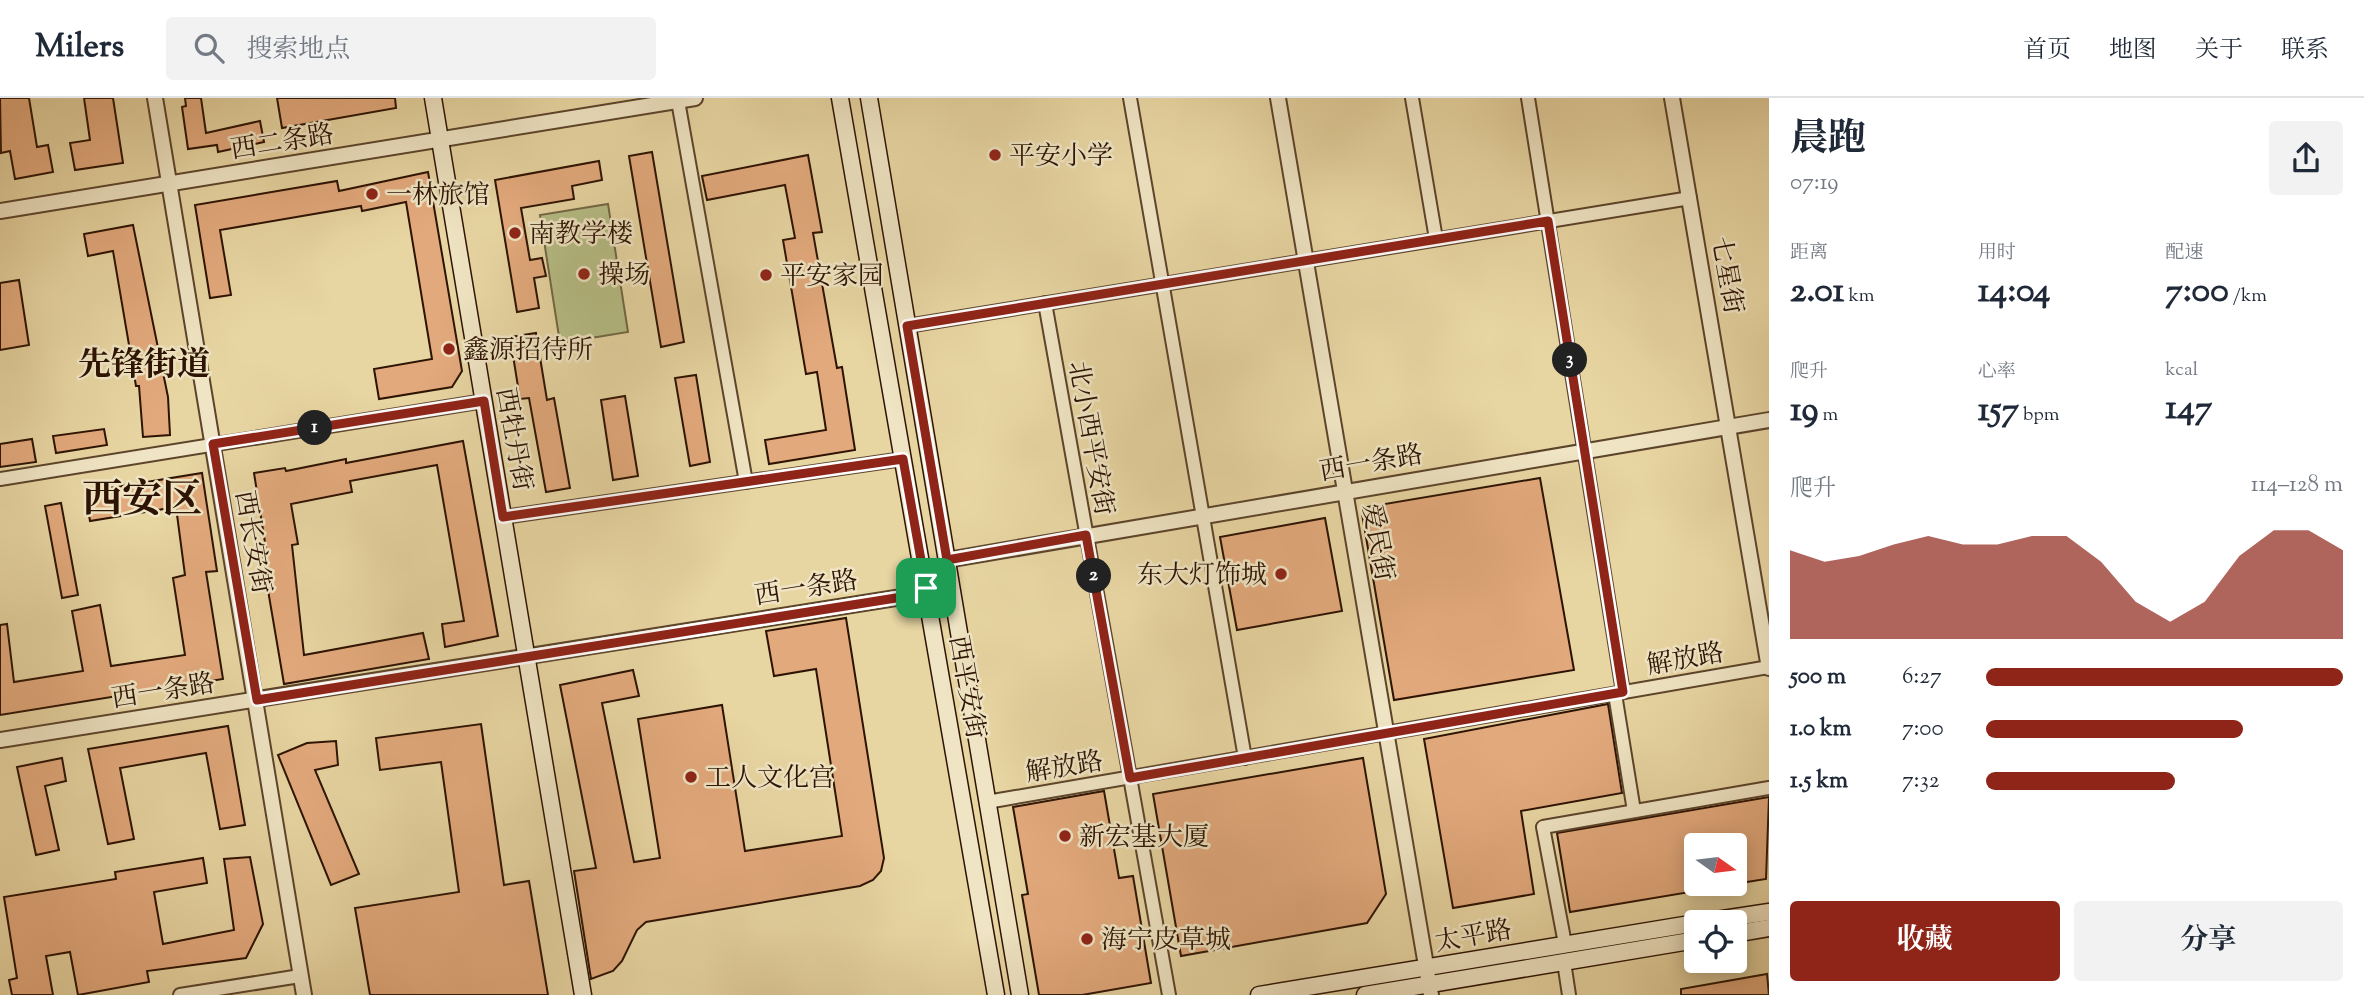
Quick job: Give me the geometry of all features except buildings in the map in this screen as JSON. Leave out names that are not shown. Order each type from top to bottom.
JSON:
[{"type":"main road","name":"西牡丹街","points":[[433,98],[583,995]]},
{"type":"main road","name":"西平安街","points":[[840,98],[996,995]]},
{"type":"main road","name":"西平安街","points":[[869,98],[1020,995]]},
{"type":"main road","points":[[1747,915],[1769,912]]},
{"type":"main road","name":"太平路","points":[[1259,995],[1684,925]]},
{"type":"main road","points":[[1747,932],[1769,928]]},
{"type":"main road","name":"太平路","points":[[1365,995],[1430,990],[1564,962],[1684,942]]},
{"type":"street","name":"西长安街","points":[[155,98],[304,995]]},
{"type":"street","name":"西二条路","points":[[0,211],[695,98]]},
{"type":"street","points":[[1130,98],[1245,758]]},
{"type":"street","name":"爱民街","points":[[1278,98],[1430,990]]},
{"type":"street","points":[[1412,98],[1436,239]]},
{"type":"street","points":[[1528,98],[1584,451],[1633,811]]},
{"type":"street","name":"七星街","points":[[1672,98],[1769,667]]},
{"type":"street","points":[[678,101],[746,482]]},
{"type":"street","points":[[907,326],[1690,198]]},
{"type":"street","name":"北小西平安街","points":[[1045,303],[1169,995]]},
{"type":"street","points":[[0,479],[484,401]]},
{"type":"street","name":"西一条路","points":[[947,560],[1769,420]]},
{"type":"street","points":[[503,517],[903,459]]},
{"type":"street","points":[[926,588],[947,560]]},
{"type":"street","name":"西一条路","points":[[0,740],[902,597],[926,588]]},
{"type":"street","name":"解放路","points":[[987,802],[1769,667]]},
{"type":"street","points":[[1565,944],[1543,827],[1769,788]]},
{"type":"street","points":[[1564,962],[1569,995]]},
{"type":"street","points":[[180,995],[300,975]]},
{"type":"green space","name":"操场","points":[[608,204],[628,332],[560,343],[540,215]]},
{"type":"place","name":"平安小学","points":[[995,155]]},
{"type":"place","name":"一林旅馆","points":[[372,194]]},
{"type":"place","name":"南教学楼","points":[[515,233]]},
{"type":"place","name":"操场","points":[[584,274]]},
{"type":"place","name":"平安家园","points":[[766,275]]},
{"type":"place","name":"鑫源招待所","points":[[449,349]]},
{"type":"place","name":"东大灯饰城","points":[[1281,574]]},
{"type":"place","name":"工人文化宫","points":[[691,777]]},
{"type":"place","name":"新宏基大厦","points":[[1065,836]]},
{"type":"place","name":"海宁皮草城","points":[[1087,939]]},
{"type":"district","name":"先锋街道","points":[[144,363]]},
{"type":"district","name":"西安区","points":[[142,498]]},
{"type":"route","points":[[926,588],[902,597],[257,700],[213,444],[484,401],[503,517],[903,459],[926,588],[947,560],[1086,535],[1130,778],[1623,692],[1548,221],[907,326],[947,560],[926,588]]}]
